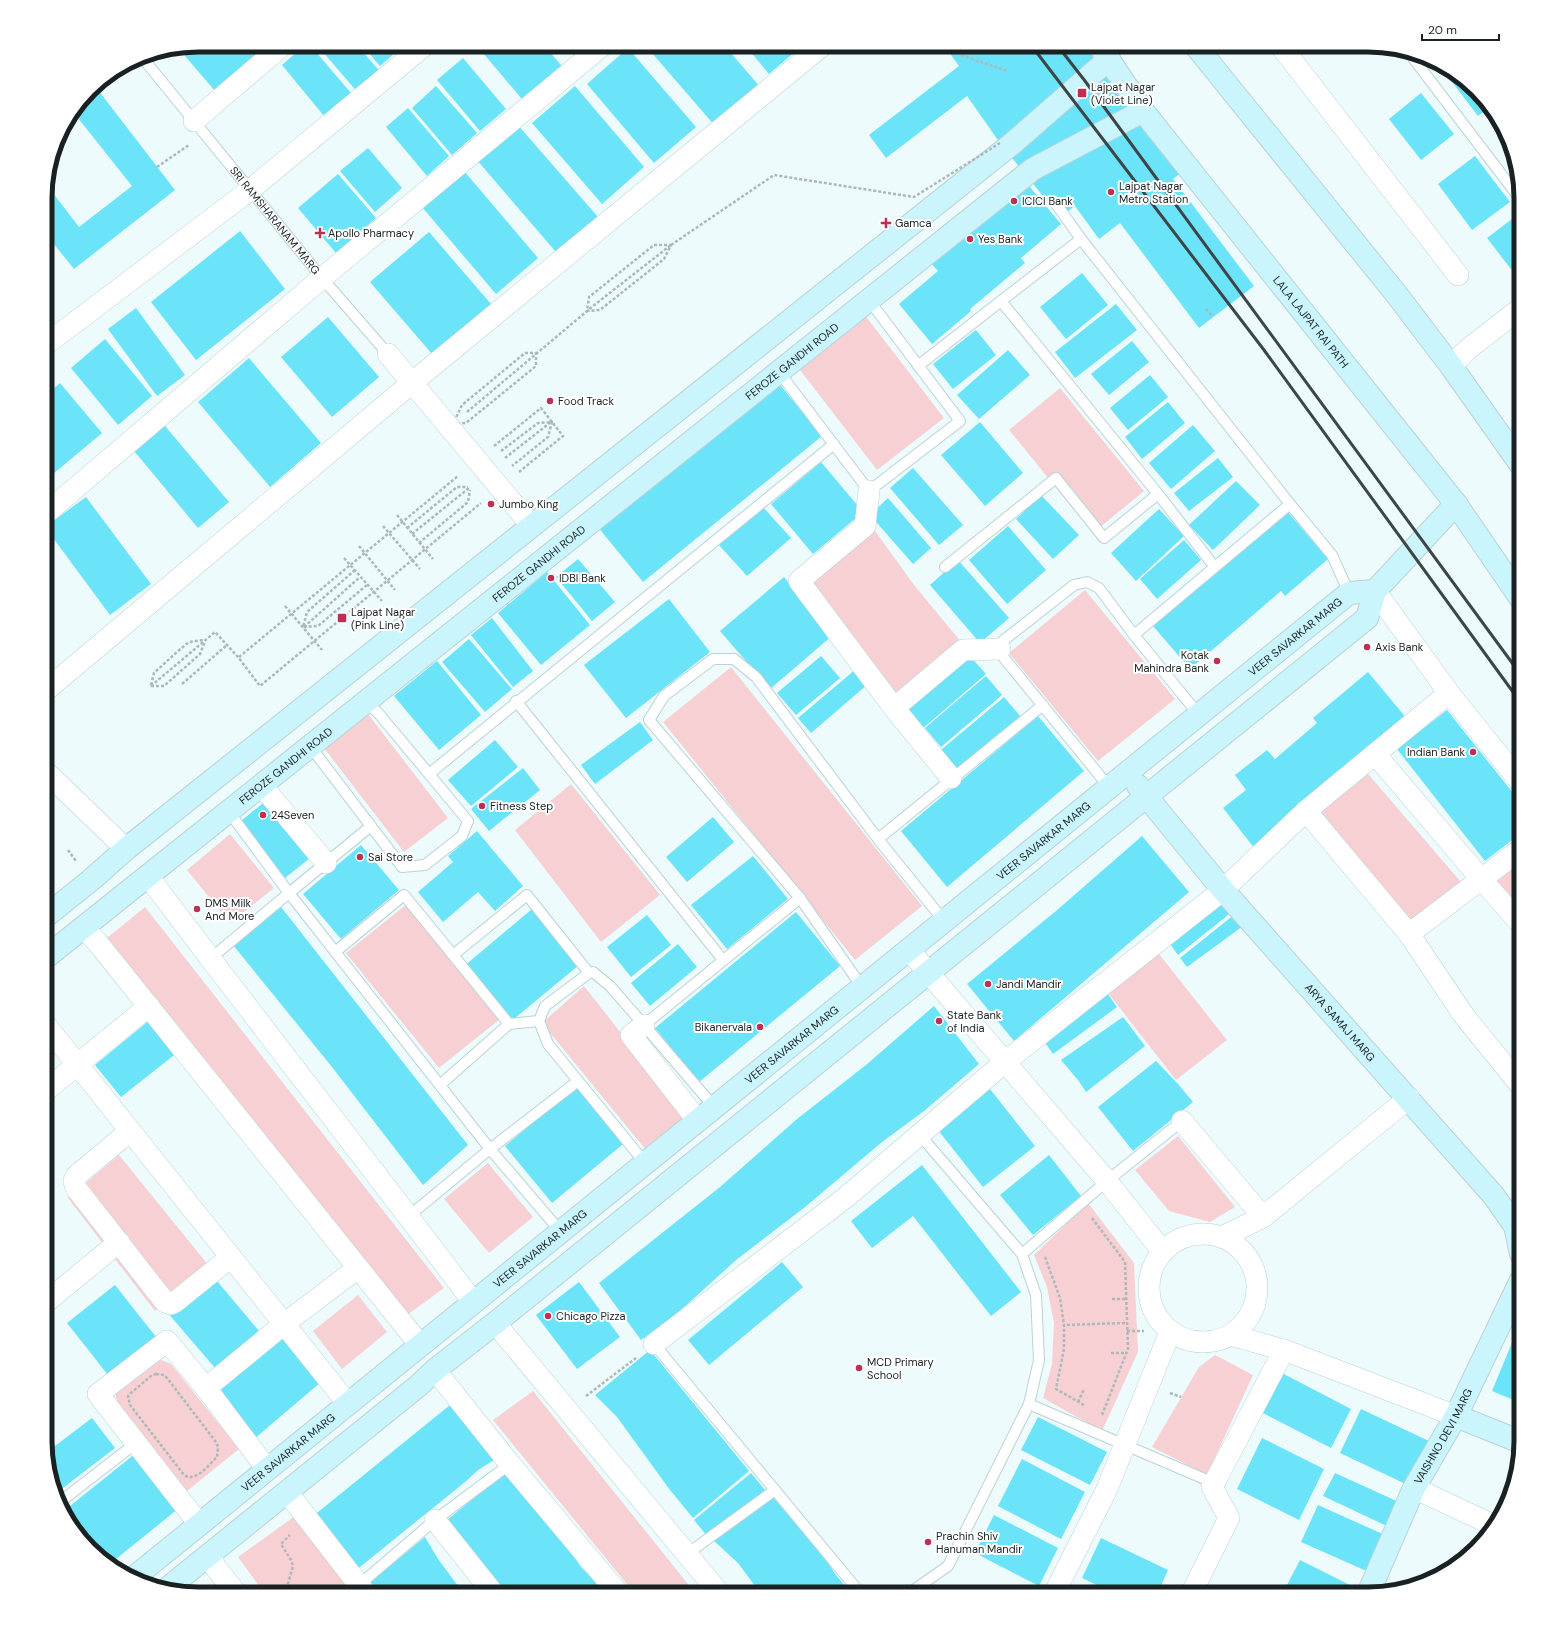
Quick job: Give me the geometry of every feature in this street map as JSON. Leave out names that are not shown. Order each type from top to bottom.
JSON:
[{"type":"street","points":[[198,127],[275,52]]},
{"type":"street","points":[[52,340],[250,190],[417,52]]},
{"type":"street","points":[[52,508],[322,278],[595,52]]},
{"type":"street","points":[[52,683],[413,382],[814,52]]},
{"type":"street","points":[[52,911],[126,849],[532,526],[1006,143],[1104,52]]},
{"type":"street","name":"LALA LAJPAT RAI PATH","points":[[1104,52],[1143,111],[1456,504],[1514,590]]},
{"type":"street","points":[[1201,52],[1397,295],[1451,366],[1514,455]]},
{"type":"street","points":[[1285,52],[1458,275]]},
{"type":"street","name":"FEROZE GANDHI ROAD","points":[[52,953],[1033,169],[1143,111]]},
{"type":"street","points":[[1006,143],[1033,169]]},
{"type":"street","points":[[1451,366],[1468,349],[1514,313]]},
{"type":"street","name":"SRI RAMSHARANAM MARG","points":[[388,354],[413,382],[456,422],[486,458],[500,487],[532,526]]},
{"type":"street","points":[[869,491],[865,526],[799,581],[894,708],[951,778]]},
{"type":"street","points":[[172,1584],[418,1386],[435,1370],[929,973],[1367,618],[1375,591],[1456,504]]},
{"type":"street","points":[[457,585],[476,614]]},
{"type":"street","points":[[1375,591],[1449,693],[1514,775]]},
{"type":"street","name":"VEER SAVARKAR MARG","points":[[138,1574],[698,1121],[862,986],[909,950],[1349,594],[1375,591]]},
{"type":"street","points":[[894,708],[963,650],[1000,649]]},
{"type":"street","points":[[654,1344],[845,1198],[1005,1062],[1223,890],[1306,811],[1449,693]]},
{"type":"street","points":[[1375,754],[1514,916]]},
{"type":"street","name":"ARYA SAMAJ MARG","points":[[1127,773],[1223,890],[1409,1098],[1494,1196],[1514,1225]]},
{"type":"street","points":[[52,778],[126,849]]},
{"type":"street","points":[[262,786],[326,863]]},
{"type":"street","points":[[1306,811],[1410,934],[1465,1017],[1514,1077]]},
{"type":"street","points":[[1410,934],[1514,854]]},
{"type":"street","points":[[148,876],[210,959],[409,1216],[473,1302]]},
{"type":"street","points":[[84,928],[149,1006],[420,1345]]},
{"type":"street","points":[[909,950],[1107,1181],[1163,1252]]},
{"type":"street","points":[[52,1085],[149,1006]]},
{"type":"street","points":[[644,1025],[631,1035],[698,1121]]},
{"type":"street","points":[[52,1033],[348,1404]]},
{"type":"street","points":[[1222,1237],[1263,1216],[1409,1098]]},
{"type":"street","points":[[1182,1121],[1263,1216]]},
{"type":"street","points":[[130,1131],[76,1176],[74,1181],[76,1188],[165,1302],[171,1304],[231,1257]]},
{"type":"street","points":[[1203,1234],[1222,1237],[1241,1250],[1252,1265],[1257,1284],[1254,1306],[1244,1323],[1230,1335],[1214,1341],[1200,1342],[1186,1340],[1170,1332],[1158,1318],[1152,1307],[1149,1288],[1152,1270],[1163,1252],[1177,1240],[1189,1235],[1203,1234]]},
{"type":"street","points":[[52,1297],[119,1242]]},
{"type":"street","points":[[206,1388],[284,1324],[358,1268]]},
{"type":"street","name":"VAISHNO DEVI MARG","points":[[1373,1587],[1414,1488],[1456,1416],[1514,1295]]},
{"type":"street","points":[[495,1323],[714,1587]]},
{"type":"street","points":[[1058,1587],[1107,1489],[1170,1332]]},
{"type":"street","points":[[1230,1335],[1284,1350],[1514,1439]]},
{"type":"street","points":[[199,1524],[146,1442],[98,1394],[167,1341],[206,1388],[267,1469]]},
{"type":"street","points":[[1194,1587],[1229,1518],[1212,1487],[1284,1350]]},
{"type":"street","points":[[435,1370],[510,1464],[613,1587]]},
{"type":"street","points":[[1414,1488],[1488,1523]]},
{"type":"street","points":[[287,1492],[360,1587]]},
{"type":"street","points":[[435,1520],[488,1587]]},
{"type":"street","points":[[211,1554],[216,1567],[232,1587]]},
{"type":"lane","points":[[1414,60],[1514,191]]},
{"type":"lane","name":"SRI RAMSHARANAM MARG","points":[[146,62],[322,278],[388,354]]},
{"type":"lane","points":[[1054,201],[1081,239],[1332,556],[1349,594]]},
{"type":"lane","points":[[918,366],[1081,239]]},
{"type":"lane","points":[[779,372],[869,491],[960,421],[869,300]]},
{"type":"lane","points":[[1001,301],[1158,494],[1214,566]]},
{"type":"lane","points":[[429,774],[516,701],[834,444]]},
{"type":"lane","points":[[945,567],[1056,478],[1104,538],[1158,494]]},
{"type":"lane","points":[[1134,635],[1214,566],[1290,504]]},
{"type":"lane","points":[[1109,787],[1004,658],[1000,649],[1004,640],[1074,585],[1088,582],[1098,588],[1199,715]]},
{"type":"lane","points":[[862,986],[800,898],[649,720],[664,696],[713,659],[734,659],[756,677],[878,839],[944,921]]},
{"type":"lane","points":[[310,746],[402,867],[425,865],[462,836],[468,821],[379,714],[366,701]]},
{"type":"lane","points":[[516,701],[723,960]]},
{"type":"lane","points":[[878,839],[951,778],[1043,705]]},
{"type":"lane","points":[[229,812],[289,893],[490,1149],[561,1232]]},
{"type":"lane","points":[[210,959],[371,826]]},
{"type":"lane","points":[[335,952],[404,895],[509,1024]]},
{"type":"lane","points":[[453,955],[527,895],[589,973]]},
{"type":"lane","points":[[644,1025],[800,898]]},
{"type":"lane","points":[[645,1163],[548,1044],[539,1021],[545,1006],[589,973],[593,972],[610,986],[714,1107]]},
{"type":"lane","points":[[440,1085],[509,1024],[539,1021]]},
{"type":"lane","points":[[409,1216],[490,1149],[578,1081]]},
{"type":"lane","points":[[1022,1254],[1107,1181],[1182,1121]]},
{"type":"lane","points":[[918,1587],[948,1566],[1029,1404],[1039,1360],[1036,1295],[1022,1254],[920,1135]]},
{"type":"lane","points":[[654,1344],[855,1587]]},
{"type":"lane","points":[[1029,1404],[1214,1484]]},
{"type":"lane","points":[[64,1499],[146,1442]]},
{"type":"lane","points":[[364,1587],[435,1520],[510,1464]]},
{"type":"lane","points":[[687,1554],[774,1490]]},
{"type":"path","points":[[956,52],[963,56],[1008,71]]},
{"type":"path","points":[[157,167],[189,145],[198,127]]},
{"type":"path","points":[[467,413],[587,311],[671,245],[774,175],[914,197],[1006,143]]},
{"type":"path","points":[[587,311],[589,297],[654,245],[671,245]]},
{"type":"path","points":[[587,311],[600,310],[664,259],[671,245]]},
{"type":"path","points":[[1206,309],[1212,316]]},
{"type":"path","points":[[462,405],[524,353],[536,354]]},
{"type":"path","points":[[473,418],[536,366],[536,354]]},
{"type":"path","points":[[151,686],[215,632],[238,657],[260,686],[563,436],[541,408],[486,458]]},
{"type":"path","points":[[238,657],[389,533],[486,458],[538,423],[552,422]]},
{"type":"path","points":[[504,459],[552,422]]},
{"type":"path","points":[[511,467],[548,437],[552,422]]},
{"type":"path","points":[[407,528],[456,488],[471,486]]},
{"type":"path","points":[[412,534],[471,486]]},
{"type":"path","points":[[419,543],[468,502],[471,486]]},
{"type":"path","points":[[397,515],[433,559]]},
{"type":"path","points":[[383,526],[420,569]]},
{"type":"path","points":[[359,546],[395,590]]},
{"type":"path","points":[[344,558],[382,601]]},
{"type":"path","points":[[303,628],[307,612],[355,570]]},
{"type":"path","points":[[303,628],[360,577]]},
{"type":"path","points":[[303,628],[318,626],[367,585]]},
{"type":"path","points":[[285,606],[322,650]]},
{"type":"path","points":[[151,686],[164,686],[200,654],[205,640]]},
{"type":"path","points":[[151,686],[154,673],[178,651],[189,642],[205,640]]},
{"type":"path","points":[[182,684],[227,646]]},
{"type":"path","points":[[1089,1214],[1124,1262],[1128,1349],[1102,1417],[1096,1413]]},
{"type":"path","points":[[1051,1252],[1045,1257],[1060,1298],[1064,1325],[1064,1349],[1056,1389],[1090,1409]]},
{"type":"path","points":[[1112,1299],[1126,1299]]},
{"type":"path","points":[[1064,1325],[1126,1323]]},
{"type":"path","points":[[567,1410],[654,1344]]},
{"type":"path","points":[[1112,1353],[1127,1353]]},
{"type":"path","points":[[160,1374],[167,1378],[216,1442],[218,1453],[217,1457],[196,1477],[187,1477],[146,1442],[130,1406],[128,1396],[152,1375],[160,1374]]},
{"type":"path","points":[[1078,1402],[1084,1389]]},
{"type":"path","points":[[287,1586],[292,1562],[281,1544],[294,1533]]},
{"type":"shaded area","points":[[864,314],[944,418],[877,470],[797,366]]},
{"type":"shaded area","points":[[1060,388],[1144,491],[1093,533],[1009,430]]},
{"type":"shaded area","points":[[873,528],[914,585],[962,643],[898,698],[808,584]]},
{"type":"shaded area","points":[[1085,590],[1175,699],[1098,761],[1009,653]]},
{"type":"shaded area","points":[[731,667],[922,906],[855,960],[663,722]]},
{"type":"shaded area","points":[[368,714],[448,818],[404,852],[324,748]]},
{"type":"shaded area","points":[[1362,767],[1461,882],[1410,928],[1314,812]]},
{"type":"shaded area","points":[[571,784],[660,895],[601,942],[515,830]]},
{"type":"shaded area","points":[[230,834],[274,888],[230,923],[187,870]]},
{"type":"shaded area","points":[[1514,862],[1514,921],[1485,885]]},
{"type":"shaded area","points":[[407,904],[500,1019],[439,1068],[346,953]]},
{"type":"shaded area","points":[[145,907],[444,1288],[407,1315],[107,938]]},
{"type":"shaded area","points":[[1155,949],[1227,1040],[1176,1080],[1105,989]]},
{"type":"shaded area","points":[[584,986],[687,1117],[646,1150],[542,1023]]},
{"type":"shaded area","points":[[1178,1136],[1235,1207],[1210,1222],[1169,1211],[1135,1170]]},
{"type":"shaded area","points":[[119,1155],[209,1266],[155,1311],[68,1198]]},
{"type":"shaded area","points":[[488,1163],[533,1217],[489,1253],[444,1199]]},
{"type":"shaded area","points":[[1088,1203],[1134,1263],[1138,1352],[1102,1431],[1043,1398],[1052,1364],[1054,1323],[1047,1287],[1034,1255]]},
{"type":"shaded area","points":[[358,1295],[387,1332],[342,1369],[313,1331]]},
{"type":"shaded area","points":[[1215,1355],[1253,1375],[1207,1475],[1152,1447],[1199,1367]]},
{"type":"shaded area","points":[[158,1359],[171,1364],[239,1449],[187,1491],[119,1408],[115,1392]]},
{"type":"shaded area","points":[[533,1391],[690,1587],[629,1587],[493,1420]]},
{"type":"shaded area","points":[[295,1516],[349,1587],[260,1587],[238,1557]]},
{"type":"building","points":[[260,52],[215,91],[182,53]]},
{"type":"building","points":[[297,52],[316,52],[351,93],[324,116],[282,65]]},
{"type":"building","points":[[323,52],[363,52],[382,74],[359,94]]},
{"type":"building","points":[[368,52],[396,52],[380,66]]},
{"type":"building","points":[[550,52],[566,71],[527,105],[483,53]]},
{"type":"building","points":[[623,52],[631,52],[696,127],[654,163],[587,84]]},
{"type":"building","points":[[651,52],[730,52],[761,88],[716,127]]},
{"type":"building","points":[[751,52],[795,52],[769,74]]},
{"type":"building","name":"Lajpat Nagar Metro Station","points":[[949,52],[1091,52],[1182,172],[1173,179],[1254,286],[1199,328],[1120,223],[1099,239],[1075,206],[1060,217],[1000,143],[967,96],[886,158],[869,135],[959,66]]},
{"type":"building","points":[[463,58],[506,109],[480,131],[437,80]]},
{"type":"building","points":[[1448,76],[1464,88],[1484,109],[1485,111],[1478,116]]},
{"type":"building","points":[[436,86],[477,133],[452,155],[412,108]]},
{"type":"building","points":[[575,86],[644,167],[602,204],[532,123]]},
{"type":"building","points":[[99,91],[175,190],[74,269],[52,242],[52,192],[79,227],[132,186],[77,117],[82,109]]},
{"type":"building","points":[[1421,93],[1454,134],[1421,160],[1389,119]]},
{"type":"building","points":[[408,108],[449,156],[427,176],[386,127]]},
{"type":"building","points":[[517,124],[598,217],[556,252],[476,159]]},
{"type":"building","points":[[368,148],[402,188],[375,212],[340,171]]},
{"type":"building","points":[[1475,156],[1510,202],[1472,230],[1438,184]]},
{"type":"building","points":[[464,171],[538,258],[496,294],[422,207]]},
{"type":"building","points":[[338,174],[376,218],[336,253],[298,208]]},
{"type":"building","points":[[1029,186],[1061,224],[1021,258],[1025,263],[970,309],[971,311],[932,344],[899,304],[938,271],[929,261],[985,215],[989,219]]},
{"type":"building","points":[[1514,218],[1514,273],[1487,238]]},
{"type":"building","points":[[240,231],[285,289],[196,360],[151,302]]},
{"type":"building","points":[[429,232],[491,304],[432,354],[370,282]]},
{"type":"building","points":[[1082,273],[1108,305],[1066,339],[1040,307]]},
{"type":"building","points":[[1116,304],[1137,330],[1075,378],[1055,352]]},
{"type":"building","points":[[136,308],[185,375],[157,396],[108,329]]},
{"type":"building","points":[[328,317],[379,377],[332,417],[281,357]]},
{"type":"building","points":[[976,330],[996,355],[953,389],[933,364]]},
{"type":"building","points":[[105,339],[152,396],[118,425],[71,368]]},
{"type":"building","points":[[1132,341],[1149,362],[1109,395],[1091,374]]},
{"type":"building","points":[[1008,350],[1030,375],[979,419],[957,395]]},
{"type":"building","points":[[249,358],[321,443],[270,487],[198,402]]},
{"type":"building","points":[[1150,375],[1168,397],[1128,430],[1110,408]]},
{"type":"building","points":[[776,380],[822,436],[643,582],[597,526]]},
{"type":"building","points":[[60,383],[102,433],[52,475],[52,390]]},
{"type":"building","points":[[1168,402],[1185,423],[1142,459],[1125,437]]},
{"type":"building","points":[[160,420],[229,502],[198,528],[130,446]]},
{"type":"building","points":[[980,422],[1023,473],[985,506],[941,455]]},
{"type":"building","points":[[1193,425],[1215,451],[1171,489],[1149,463]]},
{"type":"building","points":[[1218,458],[1233,477],[1189,511],[1174,493]]},
{"type":"building","points":[[821,462],[863,512],[813,554],[771,504]]},
{"type":"building","points":[[913,468],[963,525],[939,545],[890,488]]},
{"type":"building","points":[[1236,481],[1260,505],[1213,550],[1189,525]]},
{"type":"building","points":[[1041,495],[1079,535],[1053,559],[1016,519]]},
{"type":"building","points":[[86,497],[151,584],[110,615],[52,536],[52,522]]},
{"type":"building","points":[[888,498],[931,548],[913,564],[870,515]]},
{"type":"building","points":[[762,506],[791,538],[747,576],[718,544]]},
{"type":"building","points":[[1159,509],[1184,536],[1136,581],[1111,553]]},
{"type":"building","points":[[1288,512],[1328,559],[1285,596],[1281,591],[1190,669],[1153,626]]},
{"type":"building","points":[[1008,526],[1046,570],[1007,604],[969,560]]},
{"type":"building","points":[[1184,540],[1201,560],[1157,599],[1140,579]]},
{"type":"building","points":[[578,559],[615,602],[592,621],[556,577]]},
{"type":"building","points":[[958,560],[1009,618],[980,643],[930,585]]},
{"type":"building","points":[[547,572],[590,625],[541,665],[498,613]]},
{"type":"building","points":[[784,577],[833,635],[770,689],[720,631]]},
{"type":"building","points":[[669,599],[710,652],[626,718],[584,665]]},
{"type":"building","points":[[492,618],[533,671],[513,687],[471,635]]},
{"type":"building","points":[[469,639],[512,689],[485,712],[442,662]]},
{"type":"building","points":[[969,655],[986,674],[922,729],[905,710]]},
{"type":"building","points":[[821,656],[840,678],[796,715],[777,693]]},
{"type":"building","points":[[437,661],[481,715],[439,750],[394,696]]},
{"type":"building","points":[[856,669],[868,684],[811,733],[798,718]]},
{"type":"building","points":[[1368,672],[1408,720],[1255,849],[1223,808],[1246,790],[1235,775],[1267,750],[1275,759],[1317,723],[1313,718]]},
{"type":"building","points":[[986,676],[1002,695],[941,747],[925,728]]},
{"type":"building","points":[[1004,697],[1021,717],[959,770],[941,750]]},
{"type":"building","points":[[1447,710],[1514,794],[1514,838],[1485,861],[1397,749]]},
{"type":"building","points":[[1038,716],[1084,771],[947,887],[901,831]]},
{"type":"building","points":[[640,722],[653,740],[595,784],[581,765]]},
{"type":"building","points":[[495,740],[518,767],[471,806],[448,780]]},
{"type":"building","points":[[523,768],[540,790],[489,831],[471,809]]},
{"type":"building","points":[[268,799],[315,854],[285,878],[241,821]]},
{"type":"building","points":[[713,817],[734,842],[687,882],[666,857]]},
{"type":"building","points":[[477,831],[523,886],[495,911],[478,892],[443,922],[418,892],[453,862],[448,856]]},
{"type":"building","points":[[1142,836],[1189,892],[1014,1041],[967,984],[1056,911]]},
{"type":"building","points":[[361,845],[399,890],[341,939],[303,894]]},
{"type":"building","points":[[753,856],[788,899],[727,949],[691,905]]},
{"type":"building","points":[[1223,899],[1233,911],[1178,955],[1168,941]]},
{"type":"building","points":[[281,907],[468,1145],[423,1185],[332,1067],[233,945]]},
{"type":"building","points":[[532,909],[579,965],[509,1023],[463,967]]},
{"type":"building","points":[[796,912],[840,966],[699,1082],[655,1028]]},
{"type":"building","points":[[1235,914],[1243,926],[1187,967],[1180,958]]},
{"type":"building","points":[[647,915],[671,945],[631,977],[607,947]]},
{"type":"building","points":[[678,944],[697,967],[650,1006],[631,983]]},
{"type":"building","points":[[1105,990],[1117,1007],[1053,1054],[1041,1037]]},
{"type":"building","points":[[934,1006],[979,1064],[924,1111],[882,1142],[805,1207],[736,1260],[670,1320],[641,1340],[599,1283],[720,1187],[797,1119],[866,1065]]},
{"type":"building","points":[[1123,1017],[1145,1046],[1086,1092],[1061,1060]]},
{"type":"building","points":[[151,1019],[178,1052],[121,1097],[95,1065]]},
{"type":"building","points":[[1156,1061],[1193,1102],[1133,1151],[1098,1107]]},
{"type":"building","points":[[576,1087],[623,1144],[552,1203],[505,1146]]},
{"type":"building","points":[[990,1089],[1035,1146],[983,1187],[938,1130]]},
{"type":"building","points":[[1049,1155],[1081,1196],[1033,1235],[1000,1195]]},
{"type":"building","points":[[922,1165],[1021,1292],[991,1316],[913,1216],[872,1248],[851,1221]]},
{"type":"building","points":[[782,1262],[803,1287],[709,1365],[688,1340]]},
{"type":"building","points":[[212,1275],[259,1331],[215,1368],[167,1312]]},
{"type":"building","points":[[579,1282],[620,1337],[577,1369],[536,1315]]},
{"type":"building","points":[[115,1285],[160,1342],[112,1380],[67,1323]]},
{"type":"building","points":[[278,1332],[321,1382],[254,1439],[211,1389]]},
{"type":"building","points":[[1514,1338],[1514,1400],[1492,1391]]},
{"type":"building","points":[[650,1350],[749,1471],[693,1518],[670,1490],[617,1417],[595,1395]]},
{"type":"building","points":[[1282,1373],[1351,1409],[1331,1448],[1261,1412]]},
{"type":"building","points":[[450,1405],[494,1460],[478,1470],[355,1571],[312,1517]]},
{"type":"building","points":[[1361,1409],[1431,1442],[1410,1486],[1340,1453]]},
{"type":"building","points":[[1038,1417],[1107,1452],[1090,1485],[1021,1450]]},
{"type":"building","points":[[92,1418],[115,1448],[61,1490],[53,1460],[52,1448]]},
{"type":"building","points":[[1262,1438],[1324,1469],[1299,1520],[1237,1489]]},
{"type":"building","points":[[136,1453],[179,1508],[114,1560],[88,1537],[68,1507]]},
{"type":"building","points":[[1022,1459],[1085,1492],[1061,1539],[998,1506]]},
{"type":"building","points":[[507,1471],[581,1567],[600,1587],[500,1587],[447,1520]]},
{"type":"building","points":[[751,1473],[765,1490],[707,1536],[694,1520]]},
{"type":"building","points":[[1335,1473],[1401,1503],[1389,1527],[1323,1496]]},
{"type":"building","points":[[772,1496],[819,1550],[846,1587],[756,1587],[738,1563],[713,1540]]},
{"type":"building","points":[[1318,1505],[1387,1536],[1371,1573],[1301,1542]]},
{"type":"building","points":[[994,1515],[1058,1548],[1039,1586],[975,1553]]},
{"type":"building","points":[[425,1537],[438,1559],[459,1587],[368,1587],[367,1585]]},
{"type":"building","points":[[1101,1538],[1168,1570],[1160,1587],[1101,1587],[1082,1578]]},
{"type":"building","points":[[1300,1560],[1354,1587],[1286,1587]]},
{"type":"railway","points":[[1036,52],[1264,350],[1514,693]]},
{"type":"railway","points":[[1062,52],[1514,665]]},
{"type":"place","name":"Lajpat Nagar (Violet Line)","points":[[1082,93]]},
{"type":"place","name":"Lajpat Nagar Metro Station","points":[[1111,192]]},
{"type":"place","name":"ICICI Bank","points":[[1014,201]]},
{"type":"place","name":"Gamca","points":[[886,223]]},
{"type":"place","name":"Apollo Pharmacy","points":[[320,233]]},
{"type":"place","name":"Yes Bank","points":[[970,239]]},
{"type":"place","name":"Food Track","points":[[550,401]]},
{"type":"place","name":"Jumbo King","points":[[491,504]]},
{"type":"place","name":"IDBI Bank","points":[[551,578]]},
{"type":"place","name":"Lajpat Nagar (Pink Line)","points":[[342,618]]},
{"type":"place","name":"Axis Bank","points":[[1367,647]]},
{"type":"place","name":"Kotak Mahindra Bank","points":[[1217,661]]},
{"type":"place","name":"Indian Bank","points":[[1473,752]]},
{"type":"place","name":"Fitness Step","points":[[482,806]]},
{"type":"place","name":"24Seven","points":[[263,815]]},
{"type":"place","name":"Sai Store","points":[[360,857]]},
{"type":"place","name":"DMS Milk And More","points":[[197,909]]},
{"type":"place","name":"Jandi Mandir","points":[[988,984]]},
{"type":"place","name":"State Bank of India","points":[[939,1021]]},
{"type":"place","name":"Bikanervala","points":[[760,1027]]},
{"type":"place","name":"Chicago Pizza","points":[[548,1316]]},
{"type":"place","name":"MCD Primary School","points":[[859,1368]]},
{"type":"place","name":"Prachin Shiv Hanuman Mandir","points":[[928,1542]]}]
